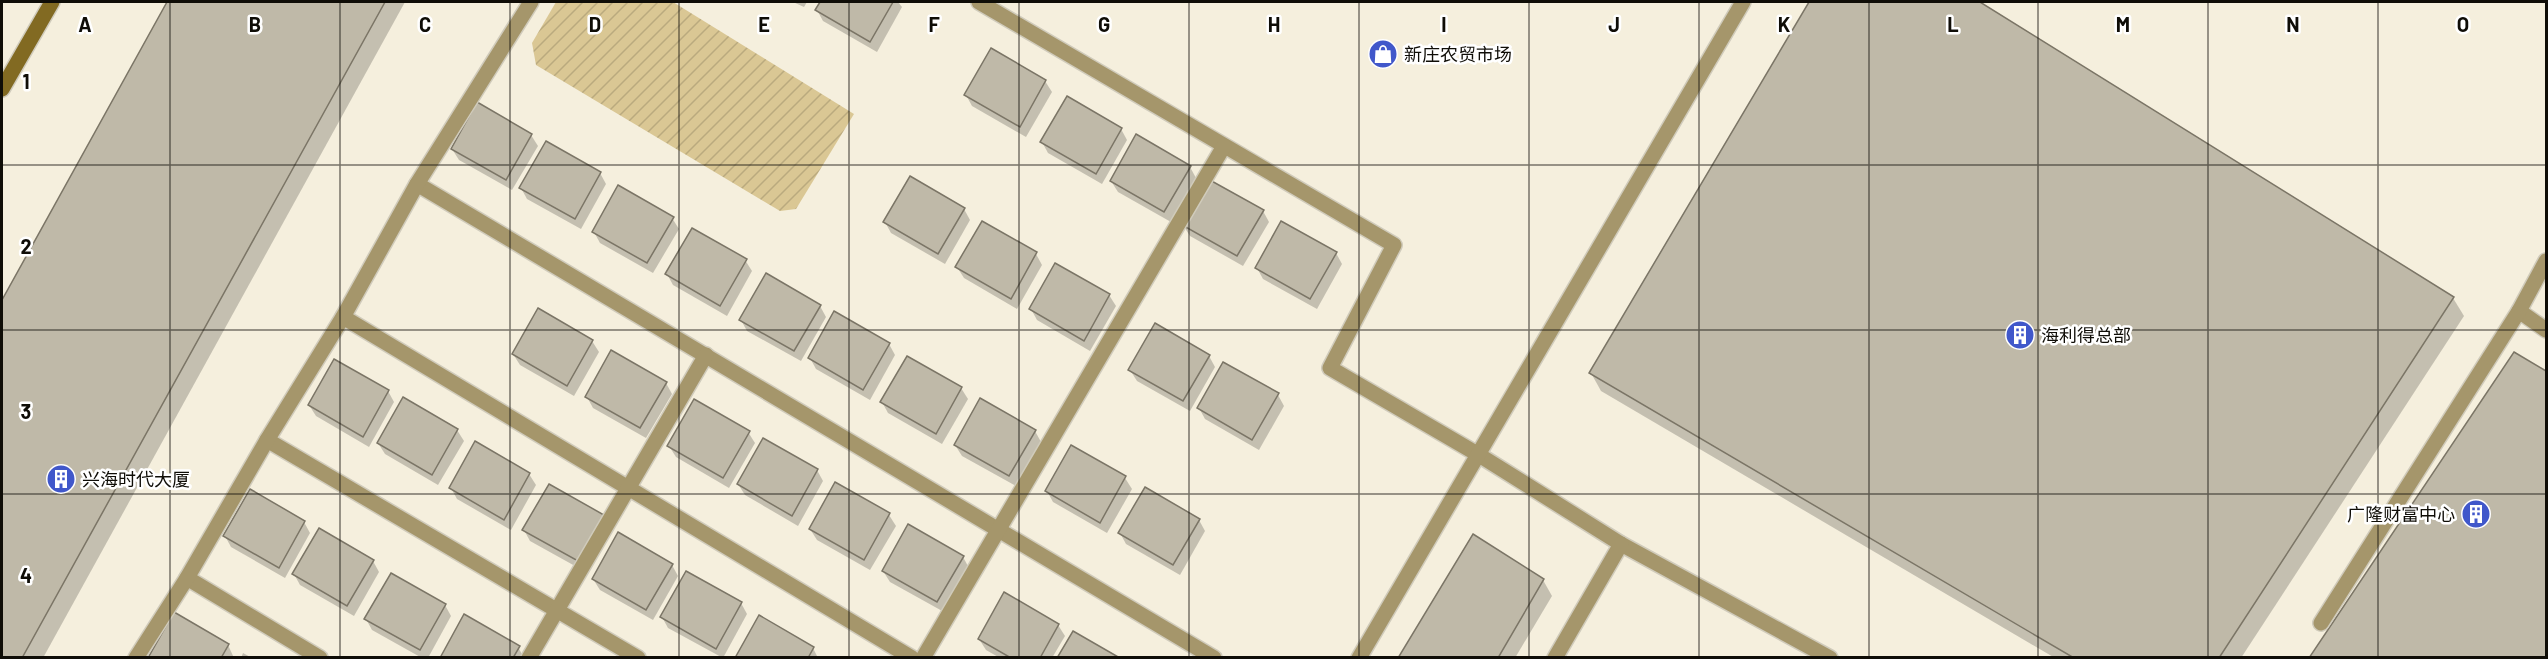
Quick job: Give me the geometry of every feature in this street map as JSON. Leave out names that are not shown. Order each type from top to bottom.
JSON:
[{"type":"main road","points":[[2,89],[52,2]]},
{"type":"street","points":[[136,657],[187,578],[267,440],[343,317],[417,184],[531,2]]},
{"type":"street","points":[[979,2],[1394,246],[1330,368],[1479,455],[1621,544],[1830,657]]},
{"type":"street","points":[[1359,657],[1743,2]]},
{"type":"street","points":[[923,657],[1224,146]]},
{"type":"street","points":[[417,184],[1214,657]]},
{"type":"street","points":[[2321,623],[2519,311],[2547,261]]},
{"type":"street","points":[[2519,311],[2547,330]]},
{"type":"street","points":[[343,317],[912,657]]},
{"type":"street","points":[[529,657],[706,355]]},
{"type":"street","points":[[267,440],[638,657]]},
{"type":"street","points":[[1555,657],[1621,544]]},
{"type":"street","points":[[187,578],[320,657]]},
{"type":"shaded area","points":[[556,2],[673,2],[854,114],[796,209],[780,211],[536,65],[532,43]]},
{"type":"building","name":"兴海时代大厦","points":[[167,2],[385,2],[22,658],[2,658],[2,300]]},
{"type":"building","points":[[820,2],[893,2],[870,42],[815,10]]},
{"type":"building","name":"海利得总部","points":[[1809,2],[1980,2],[2454,297],[2219,658],[2074,658],[1589,373]]},
{"type":"building","points":[[991,48],[1046,80],[1020,127],[964,95]]},
{"type":"building","points":[[1067,96],[1122,128],[1096,174],[1040,142]]},
{"type":"building","points":[[477,102],[532,134],[506,180],[451,149]]},
{"type":"building","points":[[1136,134],[1191,166],[1164,212],[1110,181]]},
{"type":"building","points":[[546,141],[601,172],[575,219],[519,188]]},
{"type":"building","points":[[910,176],[965,208],[938,254],[883,222]]},
{"type":"building","points":[[1208,179],[1264,210],[1237,256],[1182,225]]},
{"type":"building","points":[[618,185],[674,217],[647,263],[592,232]]},
{"type":"building","points":[[982,221],[1037,252],[1011,299],[955,267]]},
{"type":"building","points":[[1281,221],[1337,252],[1310,299],[1255,268]]},
{"type":"building","points":[[692,228],[747,259],[720,306],[665,274]]},
{"type":"building","points":[[1055,263],[1110,294],[1084,341],[1029,309]]},
{"type":"building","points":[[766,273],[821,305],[794,351],[739,320]]},
{"type":"building","points":[[538,308],[593,340],[567,386],[512,354]]},
{"type":"building","points":[[834,311],[890,343],[863,390],[808,358]]},
{"type":"building","points":[[1155,323],[1210,355],[1183,401],[1128,370]]},
{"type":"building","points":[[611,350],[667,382],[640,428],[585,397]]},
{"type":"building","name":"广隆财富中心","points":[[2514,352],[2546,371],[2546,658],[2309,658]]},
{"type":"building","points":[[907,356],[962,387],[936,434],[880,402]]},
{"type":"building","points":[[334,359],[389,390],[363,437],[308,405]]},
{"type":"building","points":[[1223,362],[1279,393],[1252,440],[1197,408]]},
{"type":"building","points":[[403,397],[458,429],[432,475],[377,443]]},
{"type":"building","points":[[980,398],[1036,430],[1009,476],[954,445]]},
{"type":"building","points":[[694,399],[750,431],[723,478],[667,446]]},
{"type":"building","points":[[763,438],[818,469],[792,516],[737,484]]},
{"type":"building","points":[[475,441],[530,473],[504,520],[449,488]]},
{"type":"building","points":[[1071,445],[1126,476],[1100,523],[1045,491]]},
{"type":"building","points":[[835,482],[890,513],[864,560],[809,529]]},
{"type":"building","points":[[549,484],[604,515],[578,561],[522,530]]},
{"type":"building","points":[[1145,487],[1200,519],[1173,565],[1118,533]]},
{"type":"building","points":[[250,489],[305,521],[279,568],[223,536]]},
{"type":"building","points":[[908,524],[964,556],[937,602],[882,571]]},
{"type":"building","points":[[319,528],[374,560],[347,606],[292,574]]},
{"type":"building","points":[[618,532],[673,564],[646,610],[592,579]]},
{"type":"building","points":[[1473,534],[1544,579],[1498,658],[1398,658]]},
{"type":"building","points":[[686,571],[742,602],[716,649],[660,617]]},
{"type":"building","points":[[391,573],[446,604],[420,650],[364,619]]},
{"type":"building","points":[[1004,592],[1059,624],[1040,658],[1011,658],[978,639]]},
{"type":"building","points":[[174,612],[229,644],[221,658],[148,658]]},
{"type":"building","points":[[464,614],[520,646],[513,658],[440,658]]},
{"type":"building","points":[[759,615],[814,647],[808,658],[735,658]]},
{"type":"building","points":[[1073,631],[1120,658],[1057,658]]},
{"type":"place","name":"新庄农贸市场","points":[[1383,54]]},
{"type":"place","name":"海利得总部","points":[[2020,335]]},
{"type":"place","name":"兴海时代大厦","points":[[61,479]]},
{"type":"place","name":"广隆财富中心","points":[[2476,514]]}]
